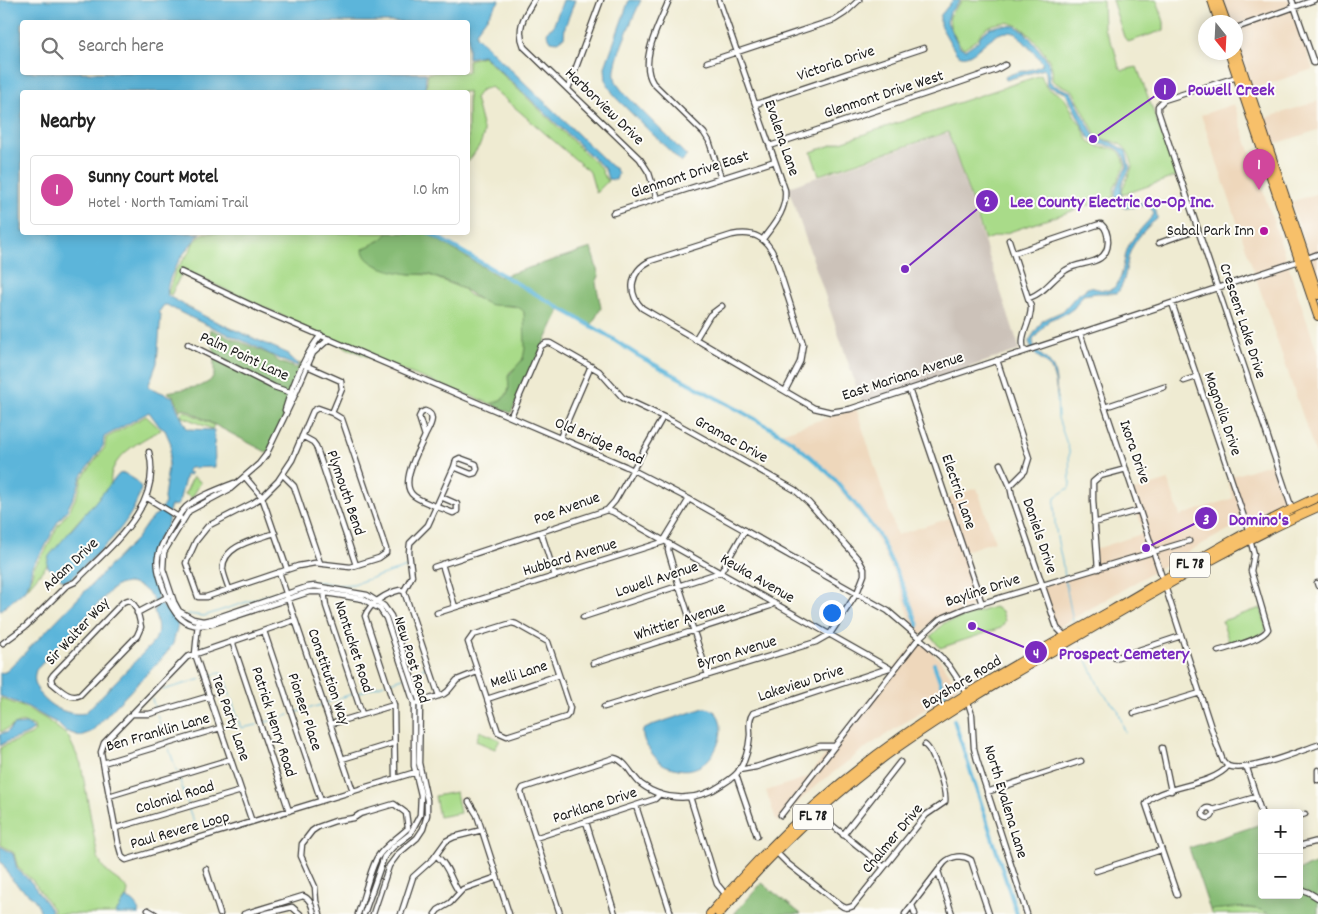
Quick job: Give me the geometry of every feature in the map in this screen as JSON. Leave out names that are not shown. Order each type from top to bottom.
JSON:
[{"type":"main road","points":[[1212,0],[1217,15]]},
{"type":"main road","points":[[1218,0],[1223,15]]},
{"type":"main road","points":[[1232,60],[1257,136],[1277,172],[1318,316]]},
{"type":"main road","points":[[1239,60],[1293,243],[1318,296]]},
{"type":"main road","name":"Bayshore Road","points":[[710,914],[776,842],[811,809],[861,767],[902,737],[1066,636],[1249,536],[1292,509],[1318,498]]},
{"type":"main road","name":"Bayshore Road","points":[[721,912],[743,885],[817,813],[855,780],[898,747],[966,699],[1094,627],[1213,554],[1215,550],[1318,507]]},
{"type":"main road","points":[[776,842],[776,852]]},
{"type":"main road","points":[[721,912],[724,897]]},
{"type":"street","name":"Harborview Drive","points":[[534,0],[521,24],[521,40],[528,51],[643,162],[649,173],[657,199]]},
{"type":"street","points":[[568,89],[601,0]]},
{"type":"street","points":[[669,0],[649,54],[648,73],[653,83],[706,137],[721,178]]},
{"type":"street","name":"Evalena Lane","points":[[720,0],[734,46],[738,52],[785,187],[785,201],[780,215],[763,239]]},
{"type":"street","points":[[707,62],[834,20],[846,13],[859,0]]},
{"type":"street","points":[[1292,0],[1314,63]]},
{"type":"street","points":[[1243,26],[1314,0]]},
{"type":"street","name":"Victoria Drive","points":[[756,104],[924,48]]},
{"type":"street","name":"Glenmont Drive West","points":[[770,146],[996,70],[1004,65]]},
{"type":"street","name":"Crescent Lake Drive","points":[[1237,77],[1164,100],[1158,106],[1162,125],[1292,509]]},
{"type":"street","name":"Glenmont Drive East","points":[[613,213],[775,160]]},
{"type":"street","points":[[1014,253],[1097,225],[1101,224],[1105,228],[1108,244],[1102,258],[1066,270],[1046,289],[1029,298]]},
{"type":"street","points":[[1159,243],[1198,229]]},
{"type":"street","name":"East Mariana Avenue","points":[[763,239],[750,234],[732,235],[650,261],[636,273],[632,290],[634,298],[639,305],[653,316],[814,408],[831,412],[850,409],[1318,254]]},
{"type":"street","points":[[763,239],[768,244],[774,257],[802,340],[802,358],[785,391]]},
{"type":"street","points":[[1009,240],[1029,298],[1031,312],[1023,335],[1022,344],[1024,351]]},
{"type":"street","name":"Old Bridge Road","points":[[181,272],[230,296],[633,470],[689,498],[892,614],[936,652],[949,666],[963,687],[966,699]]},
{"type":"street","name":"Magnolia Drive","points":[[1172,303],[1249,536],[1254,554],[1251,571],[1268,629],[1266,633],[1258,638],[1218,651]]},
{"type":"street","points":[[695,340],[710,315],[722,306]]},
{"type":"street","name":"Ixora Drive","points":[[1080,333],[1221,756],[1228,766]]},
{"type":"street","name":"Palm Point Lane","points":[[245,477],[262,460],[283,420],[310,349],[321,335]]},
{"type":"street","points":[[329,339],[316,349],[305,365],[341,381],[342,389],[332,412]]},
{"type":"street","name":"Gramac Drive","points":[[511,416],[541,346],[546,343],[561,348],[602,373],[623,398],[708,440],[801,496],[861,564],[864,575],[856,593]]},
{"type":"street","name":"Palm Point Lane","points":[[188,344],[259,380],[293,393]]},
{"type":"street","name":"Daniels Drive","points":[[997,360],[1029,458],[1025,471],[1010,486],[1012,496],[1057,628],[1066,636]]},
{"type":"street","points":[[560,438],[591,366]]},
{"type":"street","points":[[1184,381],[1196,377]]},
{"type":"street","points":[[1105,407],[1164,387]]},
{"type":"street","name":"Electric Lane","points":[[909,389],[982,604]]},
{"type":"street","points":[[318,408],[332,412],[344,422],[386,548],[386,553],[383,556],[356,565],[344,567],[304,564],[202,598],[198,597],[186,567],[187,559],[196,541],[208,526],[262,497],[283,475],[292,460],[313,410],[318,408]]},
{"type":"street","points":[[425,436],[419,417],[425,411],[430,412],[432,416],[425,436],[408,478],[408,487],[416,498],[453,512],[458,511],[458,504],[441,497]]},
{"type":"street","name":"Poe Avenue","points":[[434,567],[607,510],[615,501],[663,417]]},
{"type":"street","name":"Plymouth Bend","points":[[302,436],[313,442],[316,446],[356,565]]},
{"type":"street","name":"Adam Drive","points":[[3,643],[26,626],[66,586],[75,582],[126,530],[146,497],[151,469],[149,452]]},
{"type":"street","points":[[439,696],[404,591],[412,576],[409,552],[410,543],[428,525],[456,460],[460,458],[476,464],[477,469],[475,473],[471,474],[454,467]]},
{"type":"street","points":[[1000,464],[1010,486]]},
{"type":"street","points":[[1098,569],[1093,482],[1100,476],[1126,469]]},
{"type":"street","points":[[283,475],[292,482],[296,489],[320,564]]},
{"type":"street","points":[[198,623],[187,622],[171,608],[169,596],[158,571],[157,558],[162,544],[181,519],[193,508],[230,490],[238,481],[245,477],[262,497],[287,569]]},
{"type":"street","points":[[146,497],[181,519]]},
{"type":"street","points":[[663,542],[689,498]]},
{"type":"street","name":"Keuka Avenue","points":[[607,510],[721,572],[891,669]]},
{"type":"street","points":[[1094,523],[1140,510]]},
{"type":"street","name":"Lowell Avenue","points":[[583,618],[721,572],[745,530]]},
{"type":"street","points":[[229,589],[223,569],[228,555],[234,548],[274,532]]},
{"type":"street","points":[[541,532],[555,576]]},
{"type":"street","name":"Hubbard Avenue","points":[[437,613],[663,542]]},
{"type":"street","name":"Bayline Drive","points":[[781,815],[891,669],[919,638],[940,619],[959,610],[1189,542]]},
{"type":"street","points":[[669,544],[668,550],[708,675]]},
{"type":"street","points":[[442,564],[455,607]]},
{"type":"street","name":"Constitution Way","points":[[279,572],[353,791]]},
{"type":"street","name":"New Post Road","points":[[198,623],[211,625],[287,596],[325,590],[376,603],[386,618],[417,703],[417,771],[422,801],[419,819],[410,834],[393,847],[384,857],[364,914]]},
{"type":"street","name":"Nantucket Road","points":[[325,590],[326,606],[362,714]]},
{"type":"street","points":[[395,778],[394,705],[365,616],[376,603],[391,592],[404,591]]},
{"type":"street","points":[[830,634],[856,593]]},
{"type":"street","name":"Sir Walter Way","points":[[137,613],[169,596]]},
{"type":"street","name":"Sir Walter Way","points":[[132,601],[137,613],[141,627],[140,632],[80,695],[70,696],[52,683],[51,678],[53,675],[123,602],[132,601]]},
{"type":"street","name":"Whittier Avenue","points":[[593,663],[770,606],[774,603]]},
{"type":"street","name":"Paul Revere Loop","points":[[295,620],[188,657],[104,744],[101,752],[120,854],[126,860],[417,771]]},
{"type":"street","name":"Tea Party Lane","points":[[198,623],[195,654],[252,822]]},
{"type":"street","points":[[512,623],[546,639],[559,675],[570,708],[566,717],[507,736],[502,735],[498,732],[468,642],[470,638],[479,633],[512,623]]},
{"type":"street","name":"Pioneer Place","points":[[264,631],[321,801]]},
{"type":"street","name":"Byron Avenue","points":[[604,707],[816,642],[830,634]]},
{"type":"street","points":[[1115,658],[1181,636]]},
{"type":"street","name":"Patrick Henry Road","points":[[232,641],[289,811]]},
{"type":"street","name":"Lakeview Drive","points":[[737,772],[747,750],[750,737],[750,717],[753,713],[891,669]]},
{"type":"street","points":[[417,703],[439,696],[448,691],[457,680],[477,672]]},
{"type":"street","name":"Melli Lane","points":[[486,699],[559,675]]},
{"type":"street","points":[[1134,713],[1200,693]]},
{"type":"street","points":[[132,714],[149,714],[210,696]]},
{"type":"street","name":"North Evalena Lane","points":[[966,699],[974,724],[974,748],[1028,914]]},
{"type":"street","points":[[331,724],[394,705]]},
{"type":"street","name":"Ben Franklin Lane","points":[[103,763],[220,728]]},
{"type":"street","points":[[342,759],[394,743]]},
{"type":"street","name":"Chalmer Drive","points":[[776,852],[837,903],[848,908],[853,906],[926,815],[945,802],[945,792],[932,753],[925,745]]},
{"type":"street","points":[[1177,894],[1146,804],[1151,797],[1204,780],[1223,772],[1228,766],[1247,768],[1318,745]]},
{"type":"street","points":[[560,914],[522,796],[523,788],[614,758],[623,762],[633,777],[641,784],[660,794],[676,798],[690,798],[711,792],[737,772],[820,746],[834,746]]},
{"type":"street","points":[[1162,748],[1171,791]]},
{"type":"street","points":[[109,796],[231,759]]},
{"type":"street","points":[[843,834],[900,762]]},
{"type":"street","points":[[987,792],[1081,762]]},
{"type":"street","points":[[1247,768],[1260,809]]},
{"type":"street","points":[[1318,770],[1318,780]]},
{"type":"street","name":"New Post Road","points":[[373,914],[391,862],[417,838],[426,820],[427,800],[417,771]]},
{"type":"street","points":[[737,772],[757,836]]},
{"type":"street","name":"Colonial Road","points":[[116,828],[241,791]]},
{"type":"street","name":"Parklane Drive","points":[[535,838],[656,799],[660,794]]},
{"type":"street","points":[[1212,810],[1256,796]]},
{"type":"street","points":[[690,798],[716,884],[724,897]]},
{"type":"street","points":[[469,802],[475,810],[509,914]]},
{"type":"street","points":[[320,914],[315,887],[301,856],[302,844],[312,831],[318,827],[335,821],[354,818],[360,814],[394,804],[406,813],[408,828],[394,839],[377,859],[358,914]]},
{"type":"street","points":[[636,806],[671,914]]},
{"type":"street","points":[[817,813],[884,867]]},
{"type":"street","points":[[586,822],[615,914]]},
{"type":"street","points":[[401,914],[414,877],[436,856],[450,838],[482,830]]},
{"type":"street","points":[[1303,845],[1318,841]]},
{"type":"street","points":[[1096,871],[1161,850]]},
{"type":"street","points":[[436,856],[446,865],[452,881],[459,892]]},
{"type":"street","points":[[905,914],[944,863],[951,858],[963,856],[971,860],[989,914]]},
{"type":"street","points":[[206,869],[220,914]]},
{"type":"street","points":[[938,871],[952,914]]},
{"type":"street","points":[[435,914],[467,887],[497,877]]},
{"type":"street","points":[[1303,890],[1318,898]]},
{"type":"street","points":[[244,914],[303,896],[307,897],[310,901],[314,914]]},
{"type":"street","points":[[912,905],[915,914]]},
{"type":"street","points":[[263,914],[292,907],[300,914]]},
{"type":"street","points":[[148,910],[155,914]]},
{"type":"shaded area","points":[[1223,0],[1290,0],[1313,69],[1253,89],[1243,58],[1243,15],[1228,15]]},
{"type":"shaded area","points":[[1318,101],[1318,130],[1272,145],[1263,119]]},
{"type":"shaded area","points":[[1234,104],[1318,354],[1318,461],[1201,115]]},
{"type":"shaded area","points":[[948,133],[1020,350],[862,403],[788,187]]},
{"type":"shaded area","points":[[1318,193],[1318,283],[1291,202]]},
{"type":"shaded area","points":[[856,408],[897,535],[950,518],[944,499],[977,488],[995,541],[962,552],[980,604],[930,625],[917,640],[899,585],[868,525],[825,472],[809,457],[778,434]]},
{"type":"shaded area","points":[[1272,463],[1284,500],[1191,550],[1055,629],[1040,587],[1097,569],[1093,550],[1144,533],[1131,492],[1168,480],[1180,516],[1233,498],[1227,478]]},
{"type":"shaded area","points":[[917,640],[938,657],[959,687],[864,749],[813,788],[777,822],[766,791],[808,777]]},
{"type":"green space","points":[[963,0],[1103,0],[1104,29],[1114,48],[1119,67],[1123,70],[1137,67],[1177,176],[1122,195],[1132,166],[1125,148],[1117,143],[1097,137],[1073,91],[1052,80],[1052,67],[1047,57],[1029,34],[1018,26],[1012,23],[998,23],[990,26],[977,39],[964,48],[962,47],[951,29],[949,20],[952,12]]},
{"type":"green space","points":[[1112,0],[1157,0],[1164,22],[1164,30],[1128,42],[1124,37]]},
{"type":"green space","points":[[483,56],[603,170],[602,173],[608,181],[596,193],[590,172],[491,87],[481,90],[475,98],[484,133],[480,145],[470,159],[470,90],[426,90],[428,75],[470,75],[470,59]]},
{"type":"green space","points":[[1041,75],[1046,87],[1065,99],[1090,142],[1096,146],[1116,149],[1122,157],[1125,165],[1114,188],[1114,197],[985,240],[948,132],[819,175],[811,152]]},
{"type":"green space","points":[[202,235],[386,235],[381,240],[363,249],[378,266],[410,274],[429,275],[463,289],[469,295],[489,304],[519,307],[524,312],[526,331],[524,357],[509,373],[509,385],[505,396],[491,404],[375,360],[319,336],[287,318],[183,270],[171,295],[168,293],[175,271],[190,251],[193,243]]},
{"type":"green space","points":[[386,235],[429,235],[500,277],[591,248],[599,276],[596,283],[601,308],[591,326],[560,310],[511,413],[491,404],[505,397],[509,387],[508,376],[523,359],[525,348],[524,312],[512,306],[488,304],[462,288],[430,275],[398,272],[374,264],[364,255],[363,249],[381,240]]},
{"type":"green space","points":[[210,329],[271,355],[279,362],[296,368],[299,367],[299,363],[306,366],[268,453],[183,408],[180,411],[174,396],[167,392],[201,386],[210,381],[214,375],[214,352]]},
{"type":"green space","points":[[183,410],[214,425],[212,429],[181,416]]},
{"type":"green space","points":[[146,416],[161,430],[135,445],[120,458],[114,466],[111,484],[72,528],[47,565],[26,590],[34,567],[46,550],[58,525],[69,511],[79,491],[82,478],[105,447],[106,438]]},
{"type":"green space","points":[[193,477],[201,482],[192,498],[185,494]]},
{"type":"green space","points":[[994,607],[1002,611],[1005,621],[1001,628],[940,648],[931,636],[944,623]]},
{"type":"green space","points":[[1261,608],[1266,626],[1264,631],[1251,639],[1230,645],[1222,621]]},
{"type":"green space","points":[[0,698],[28,709],[46,719],[68,736],[81,764],[98,858],[101,865],[128,890],[127,896],[115,914],[53,914],[53,909],[33,881],[18,868],[14,853],[0,844],[0,749],[31,735],[35,731],[34,726],[19,723],[0,732]]},
{"type":"green space","points":[[480,731],[500,740],[495,749],[476,741]]},
{"type":"green space","points":[[456,792],[460,813],[439,817],[435,796]]},
{"type":"green space","points":[[1258,825],[1258,899],[1303,899],[1303,869],[1318,863],[1318,914],[1269,914],[1248,908],[1210,910],[1189,848]]},
{"type":"green space","points":[[762,883],[801,914],[734,914]]},
{"type":"green space","points":[[1235,907],[1263,910],[1269,914],[1211,914],[1210,910]]},
{"type":"water","points":[[0,0],[500,0],[476,32],[476,36],[616,169],[618,174],[616,180],[608,179],[605,169],[483,55],[470,58],[470,20],[20,20],[20,75],[426,75],[425,90],[20,90],[20,235],[199,235],[184,253],[173,271],[167,289],[168,296],[208,318],[289,354],[289,358],[297,363],[298,366],[167,305],[164,305],[158,313],[161,314],[157,363],[148,387],[173,397],[187,429],[214,430],[215,467],[190,468],[188,470],[187,472],[191,473],[186,475],[178,505],[171,506],[168,524],[158,539],[153,553],[152,566],[159,593],[157,597],[159,603],[178,624],[173,644],[165,655],[91,732],[80,736],[65,731],[57,723],[28,707],[0,696],[0,673],[8,670],[137,538],[165,503],[164,498],[171,444],[165,430],[160,427],[149,412],[104,437],[103,446],[81,477],[67,510],[57,523],[44,549],[32,566],[29,582],[24,591],[0,611]],"holes":[[[126,583],[136,585],[151,596],[156,605],[154,611],[158,629],[154,641],[85,713],[66,712],[49,703],[41,696],[37,688],[36,670],[111,590],[118,585]]]},
{"type":"water","points":[[563,0],[575,0],[565,27],[564,37],[557,42],[551,41],[547,34],[548,30],[553,27]]},
{"type":"water","points":[[629,0],[641,0],[620,50],[615,77],[625,94],[687,156],[681,162],[615,97],[606,81],[605,67]]},
{"type":"water","points":[[953,0],[961,0],[950,12],[947,22],[959,46],[965,50],[978,41],[981,35],[990,28],[1002,25],[1015,26],[1024,31],[1050,66],[1049,80],[1053,85],[1071,92],[1096,139],[1111,142],[1126,151],[1130,168],[1122,184],[1121,198],[1125,202],[1150,203],[1156,212],[1157,219],[1134,243],[1128,257],[1123,284],[1117,293],[1083,295],[1074,308],[1049,320],[1033,340],[1037,352],[1048,361],[1053,369],[1056,377],[1057,392],[1050,368],[1034,353],[1029,341],[1043,320],[1063,311],[1076,296],[1089,287],[1109,290],[1118,283],[1129,245],[1154,214],[1146,206],[1125,208],[1119,204],[1115,194],[1118,182],[1127,166],[1124,157],[1116,148],[1100,144],[1088,136],[1066,93],[1047,86],[1044,69],[1006,80],[1005,77],[1014,73],[1042,65],[1042,62],[1017,34],[1007,32],[998,34],[969,55],[962,56],[956,53],[940,25],[940,16]]},
{"type":"water","points":[[124,473],[137,481],[141,488],[137,502],[122,526],[103,548],[72,578],[64,581],[48,567],[49,556],[119,474]]},
{"type":"water","points":[[704,708],[714,711],[720,719],[721,731],[712,755],[702,765],[690,769],[674,768],[659,761],[646,744],[643,730],[655,724]]},
{"type":"water","points":[[26,724],[33,728],[30,733],[0,746],[0,735],[2,733],[6,733],[14,725]]},
{"type":"water","points":[[0,846],[13,854],[17,869],[31,882],[51,910],[51,914],[41,914],[36,902],[11,878],[0,861]]},
{"type":"water","points":[[126,898],[136,903],[139,914],[115,914]]},
{"type":"waterway","points":[[433,235],[605,334],[637,355],[792,441],[833,477],[879,536],[905,590],[918,626]]},
{"type":"waterway","points":[[1057,393],[1058,418],[1069,450],[1069,488],[1055,497],[1054,507],[1057,537],[1065,576]]},
{"type":"waterway","points":[[290,588],[310,582],[337,585],[353,584],[407,567]]},
{"type":"waterway","points":[[1065,580],[1073,621]]},
{"type":"waterway","points":[[188,614],[204,616],[280,591]]},
{"type":"waterway","points":[[1081,647],[1101,691],[1118,710],[1125,732]]},
{"type":"waterway","points":[[934,664],[946,698]]},
{"type":"waterway","points":[[413,672],[427,667]]},
{"type":"waterway","points":[[206,677],[219,673],[223,674],[241,728],[257,725]]},
{"type":"waterway","points":[[390,682],[403,678]]},
{"type":"waterway","points":[[163,690],[201,679]]},
{"type":"waterway","points":[[358,693],[384,684]]},
{"type":"waterway","points":[[326,703],[352,694]]},
{"type":"waterway","points":[[152,699],[155,709]]},
{"type":"waterway","points":[[294,713],[321,705]]},
{"type":"waterway","points":[[157,715],[166,741]]},
{"type":"waterway","points":[[263,723],[289,715]]},
{"type":"waterway","points":[[954,720],[1017,914]]},
{"type":"waterway","points":[[168,746],[177,772]]},
{"type":"waterway","points":[[179,778],[188,804]]},
{"type":"waterway","points":[[189,810],[194,822]]},
{"type":"place","name":"Powell Creek","points":[[1093,139]]},
{"type":"place","name":"Sunny Court Motel","points":[[1259,190]]},
{"type":"place","name":"Sabal Park Inn","points":[[1264,231]]},
{"type":"place","name":"Lee County Electric Co-Op Inc.","points":[[905,269]]},
{"type":"place","name":"Domino's","points":[[1146,548]]},
{"type":"place","name":"Prospect Cemetery","points":[[972,626]]}]
